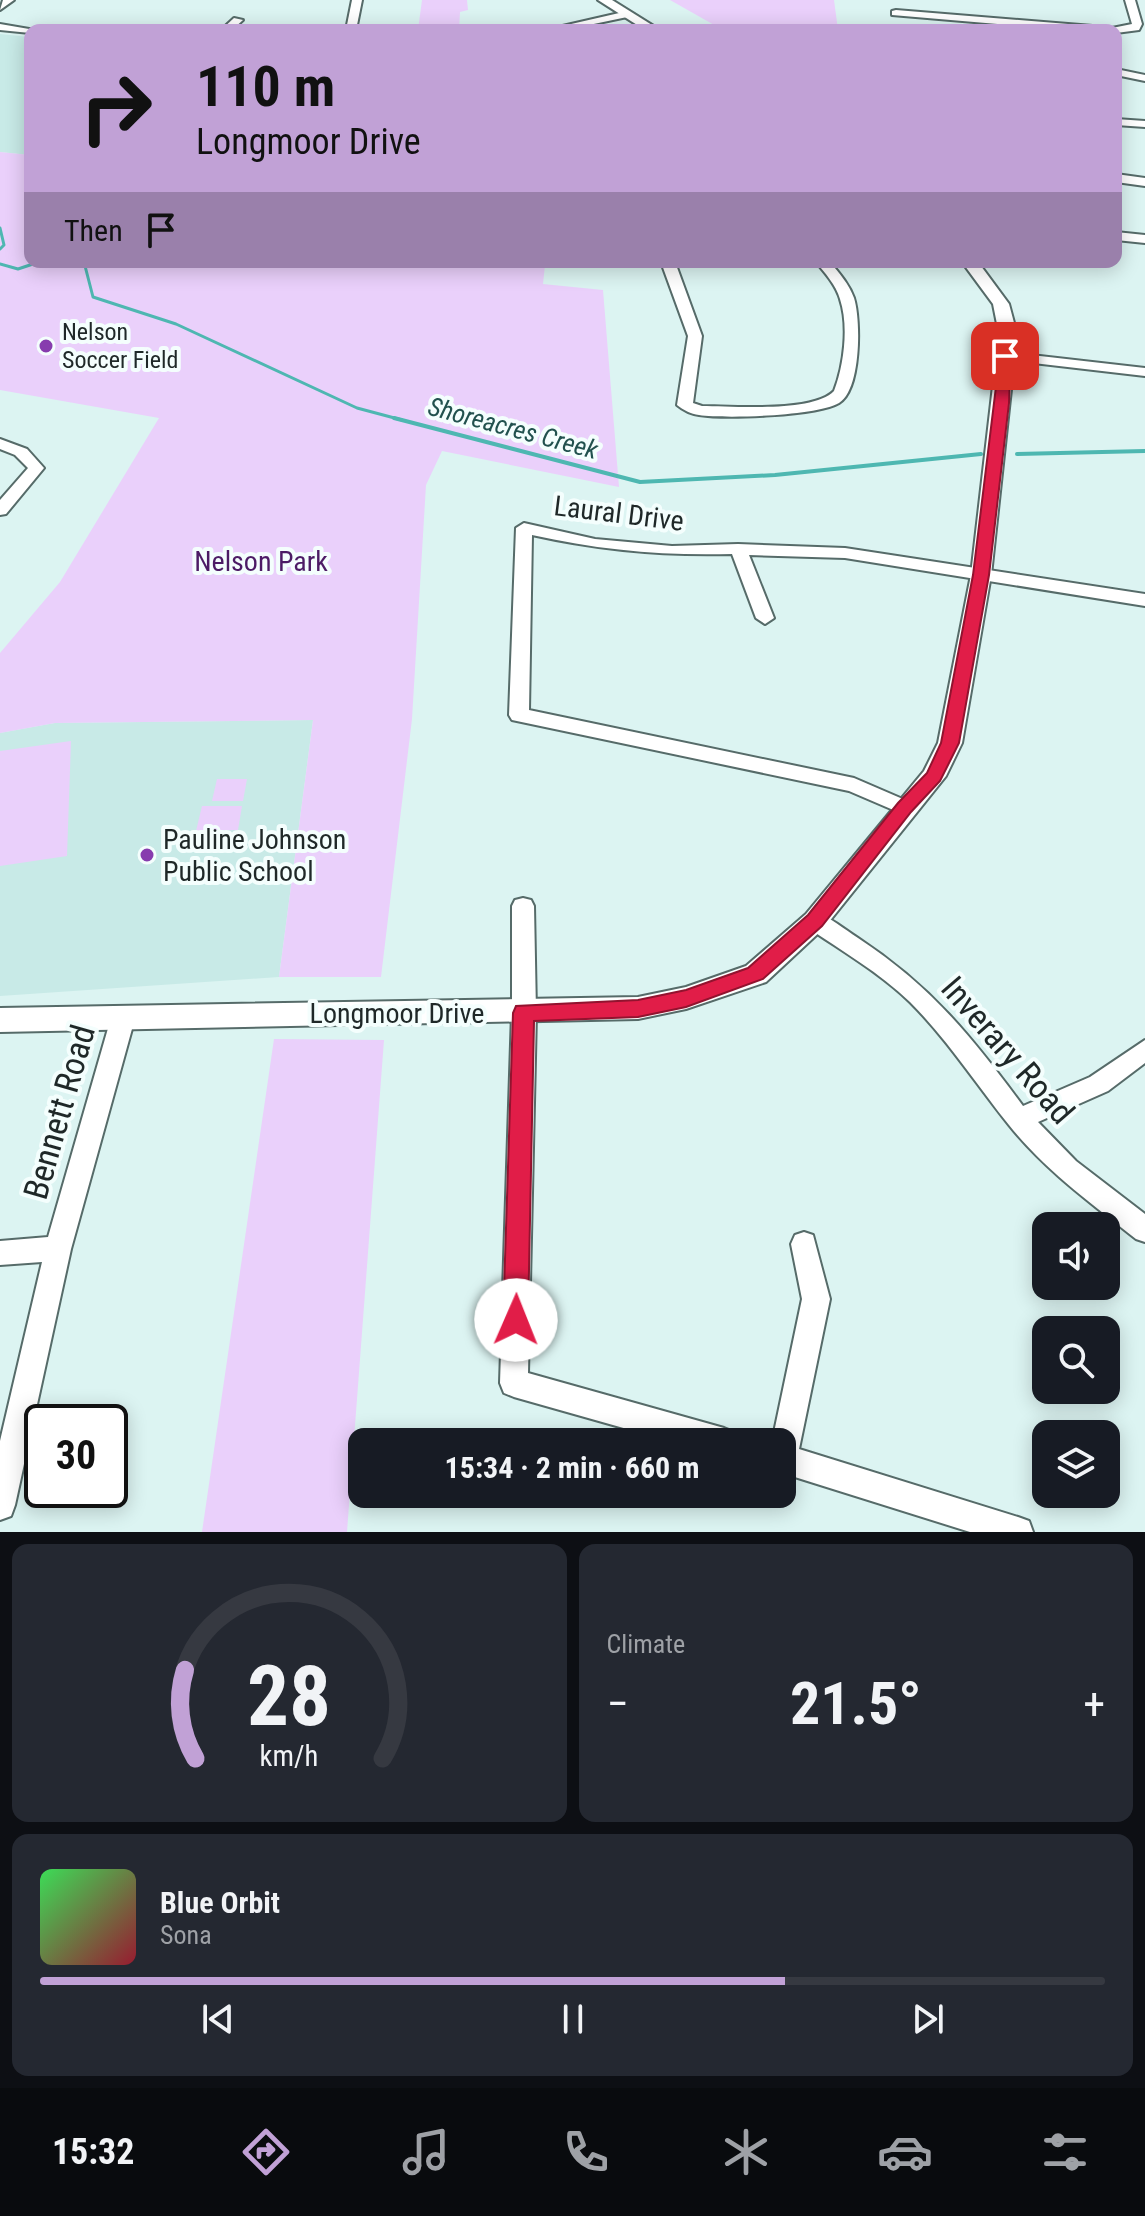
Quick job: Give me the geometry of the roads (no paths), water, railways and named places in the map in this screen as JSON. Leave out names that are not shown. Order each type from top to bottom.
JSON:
[{"type":"street","points":[[0,7],[9,0]]},
{"type":"street","points":[[352,24],[357,0]]},
{"type":"street","points":[[604,0],[644,24]]},
{"type":"street","points":[[893,0],[896,19],[991,24]]},
{"type":"street","points":[[1122,29],[1135,28],[1130,0]]},
{"type":"street","points":[[579,24],[628,14]]},
{"type":"street","points":[[233,24],[238,20]]},
{"type":"street","points":[[0,27],[24,29]]},
{"type":"street","points":[[1122,73],[1145,78]]},
{"type":"street","points":[[1122,122],[1145,124]]},
{"type":"street","points":[[1122,179],[1145,182]]},
{"type":"street","points":[[1122,237],[1145,239]]},
{"type":"street","points":[[670,268],[695,336],[685,405],[700,411],[801,407],[835,400],[842,393],[852,339],[847,298],[827,268]]},
{"type":"street","name":"Longmoor Drive","points":[[0,1020],[524,1013],[638,1008],[686,998],[756,974],[815,921],[934,776],[950,743],[981,575],[1008,334],[1001,304],[974,268]]},
{"type":"street","points":[[1005,356],[1145,372]]},
{"type":"street","points":[[0,444],[31,459],[36,468],[0,510]]},
{"type":"street","name":"Laural Drive","points":[[905,808],[854,785],[519,715],[524,528],[595,544],[672,551],[738,549],[845,553],[1145,600]]},
{"type":"street","points":[[738,549],[765,618]]},
{"type":"street","points":[[523,906],[524,1013],[514,1383],[674,1428]]},
{"type":"street","name":"Inverary Road","points":[[815,921],[878,963],[917,994],[962,1042],[1019,1119],[1067,1169],[1145,1230]]},
{"type":"street","name":"Bennett Road","points":[[0,1505],[58,1249],[123,1018]]},
{"type":"street","points":[[1019,1119],[1099,1084],[1145,1050]]},
{"type":"street","points":[[788,1428],[816,1299],[804,1244]]},
{"type":"street","points":[[0,1253],[58,1249]]},
{"type":"street","points":[[796,1462],[1018,1532]]},
{"type":"waterway","name":"Shoreacres Creek","points":[[0,228],[4,245],[0,249]]},
{"type":"waterway","name":"Shoreacres Creek","points":[[0,264],[18,269],[24,267]]},
{"type":"waterway","name":"Shoreacres Creek","points":[[86,268],[93,297],[176,324],[357,408],[402,420]]},
{"type":"waterway","name":"Shoreacres Creek","points":[[394,418],[640,482],[775,475],[981,454]]},
{"type":"waterway","name":"Shoreacres Creek","points":[[1017,454],[1145,451]]},
{"type":"place","name":"Nelson Soccer Field","points":[[46,346]]},
{"type":"place","name":"Pauline Johnson Public School","points":[[147,855]]},
{"type":"park label","name":"Nelson Park","points":[[261,561]]}]
